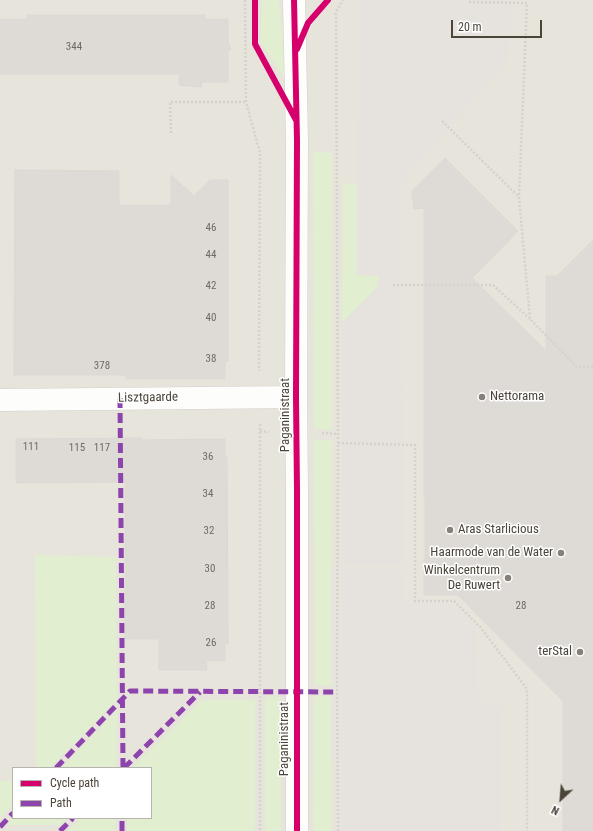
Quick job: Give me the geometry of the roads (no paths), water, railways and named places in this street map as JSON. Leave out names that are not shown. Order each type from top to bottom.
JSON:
[{"type":"street","name":"Paganinistraat","points":[[294,0],[297,134],[296,831]]},
{"type":"street","name":"Lisztgaarde","points":[[0,400],[296,397]]},
{"type":"place","name":"Nettorama","points":[[482,397]]},
{"type":"place","name":"Aras Starlicious","points":[[450,530]]},
{"type":"place","name":"Haarmode van de Water","points":[[561,553]]},
{"type":"place","name":"Winkelcentrum De Ruwert","points":[[508,578]]},
{"type":"place","name":"terStal","points":[[580,652]]}]
